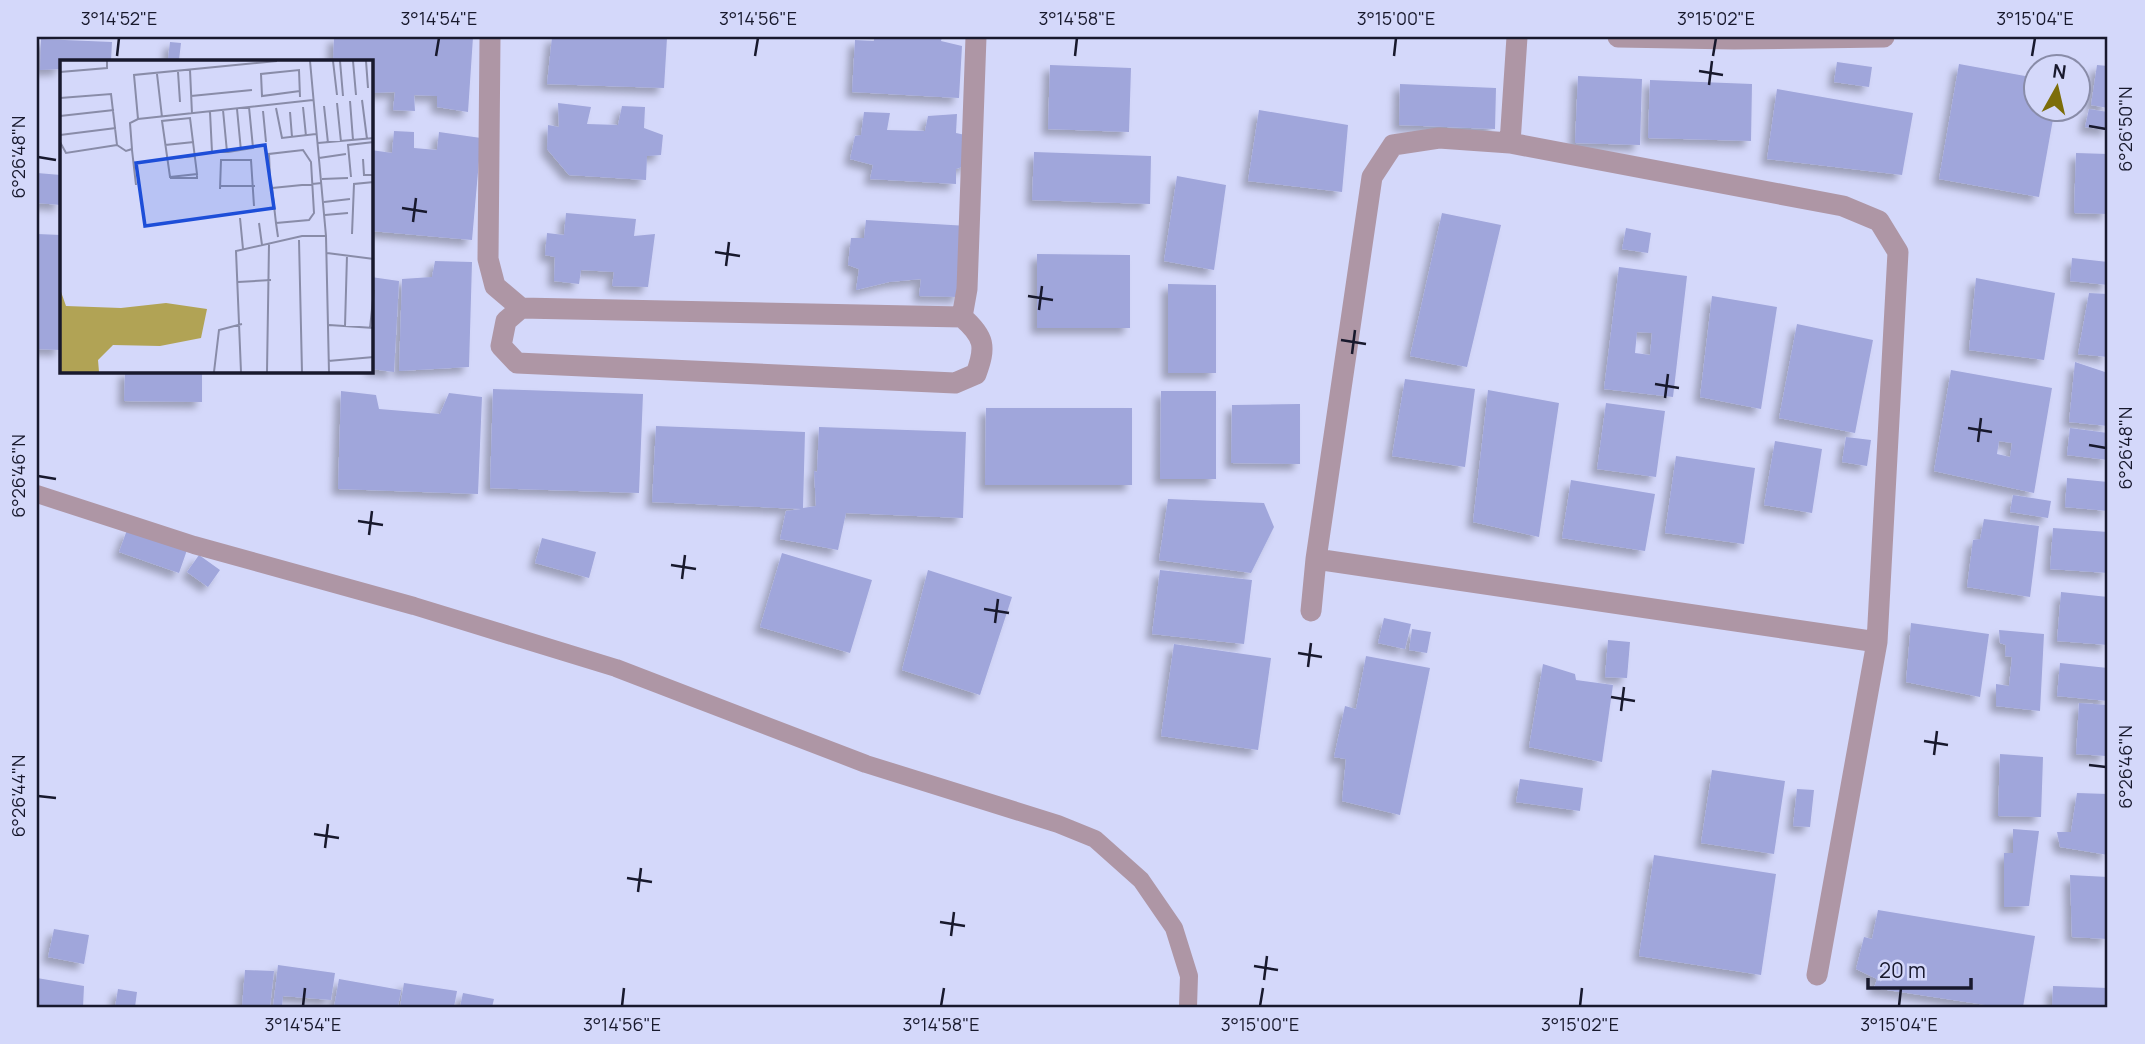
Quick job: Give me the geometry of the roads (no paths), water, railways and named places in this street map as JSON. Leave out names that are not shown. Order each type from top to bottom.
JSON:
[{"type":"street","points":[[490,37],[488,259],[495,286],[521,307],[962,317],[977,330],[984,354],[976,374],[955,383],[517,363],[501,346],[506,321],[521,307]]},
{"type":"street","points":[[962,317],[967,289],[976,37]]},
{"type":"street","points":[[1510,143],[1517,37]]},
{"type":"street","points":[[1618,37],[1884,37]]},
{"type":"street","points":[[1311,611],[1316,559],[1372,177],[1393,145],[1438,138],[1510,143],[1843,206],[1879,221],[1898,252],[1877,642],[1817,975]]},
{"type":"street","points":[[1316,559],[1877,642]]},
{"type":"lane","points":[[37,494],[194,545],[414,606],[616,668],[866,764],[1058,824],[1095,839],[1141,880],[1174,928],[1189,976],[1188,1007]]}]
